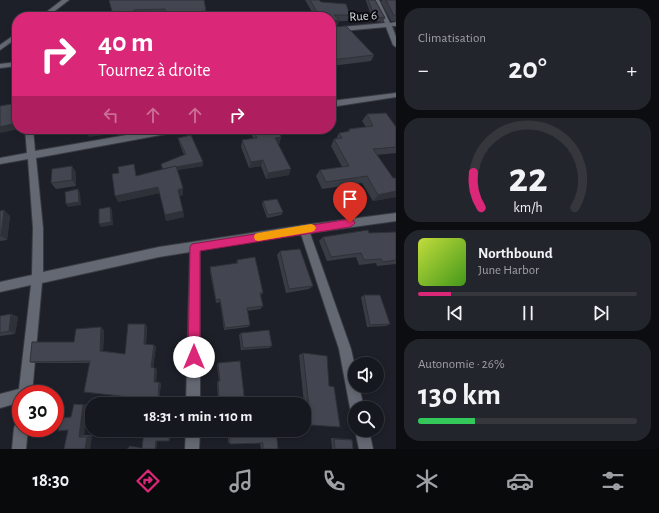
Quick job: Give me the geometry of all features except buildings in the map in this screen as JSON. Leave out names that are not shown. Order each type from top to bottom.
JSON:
[{"type":"street","points":[[50,12],[66,0]]},
{"type":"street","points":[[376,0],[396,45]]},
{"type":"street","name":"Rue 6","points":[[336,30],[396,24]]},
{"type":"street","points":[[0,48],[12,40]]},
{"type":"street","points":[[0,66],[12,65]]},
{"type":"street","points":[[336,103],[396,95]]},
{"type":"street","points":[[26,385],[37,278],[38,243],[37,205],[29,134]]},
{"type":"street","points":[[0,162],[151,134]]},
{"type":"street","points":[[0,287],[113,261],[304,229],[396,216]]},
{"type":"street","points":[[304,229],[345,349],[356,401]]},
{"type":"street","points":[[193,397],[195,247]]},
{"type":"street","points":[[0,401],[12,398]]},
{"type":"street","points":[[19,449],[20,437]]},
{"type":"street","points":[[192,449],[193,437]]},
{"type":"street","points":[[363,437],[366,449]]},
{"type":"slow traffic","points":[[258,237],[311,228]]},
{"type":"route","points":[[194,357],[195,247],[350,223]]}]
